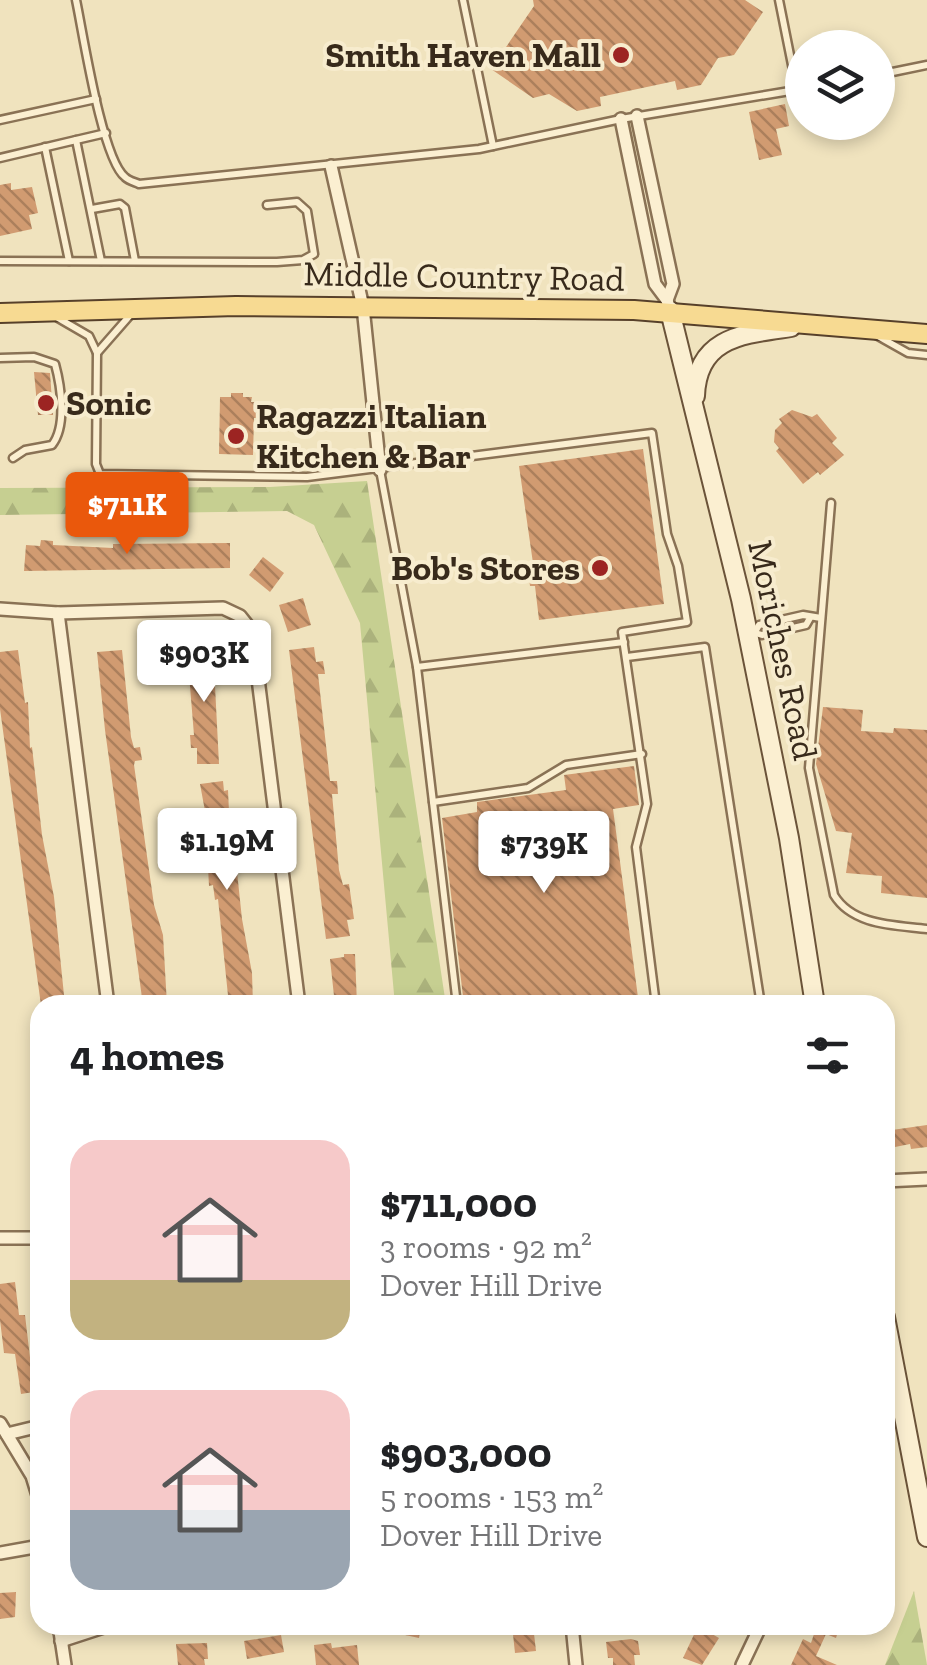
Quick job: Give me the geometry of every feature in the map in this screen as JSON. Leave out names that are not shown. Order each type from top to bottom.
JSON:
[{"type":"main road","name":"Middle Country Road","points":[[0,314],[236,306],[668,306],[808,325],[927,334]]},
{"type":"street","points":[[637,116],[673,284],[668,306]]},
{"type":"street","points":[[620,119],[655,284],[668,306]]},
{"type":"street","points":[[331,166],[362,307],[380,470]]},
{"type":"street","name":"Moriches Road","points":[[668,306],[751,633],[813,995]]},
{"type":"street","points":[[695,406],[696,383],[709,354],[719,344],[736,335],[808,325]]},
{"type":"street","points":[[0,608],[58,613],[223,608],[240,616],[252,631],[298,995]]},
{"type":"street","points":[[58,613],[107,995]]},
{"type":"street","points":[[895,1181],[927,1179]]},
{"type":"street","points":[[0,1238],[30,1238]]},
{"type":"street","points":[[895,1369],[927,1537]]},
{"type":"street","points":[[30,1427],[4,1428],[30,1473]]},
{"type":"street","points":[[0,1553],[30,1548]]},
{"type":"street","points":[[61,1635],[65,1665]]},
{"type":"street","points":[[62,1641],[80,1635]]},
{"type":"street","points":[[573,1635],[576,1665]]},
{"type":"street","points":[[742,1665],[757,1635]]},
{"type":"lane","points":[[76,0],[96,99],[115,163],[124,177],[140,184],[493,146],[620,119],[785,92]]},
{"type":"lane","points":[[463,0],[493,146]]},
{"type":"lane","points":[[779,0],[786,30]]},
{"type":"lane","points":[[895,71],[927,65]]},
{"type":"lane","points":[[0,120],[96,99]]},
{"type":"lane","points":[[0,158],[106,132]]},
{"type":"lane","points":[[76,140],[101,261]]},
{"type":"lane","points":[[45,147],[69,261]]},
{"type":"lane","points":[[0,261],[278,262],[304,260],[314,254],[308,211],[296,202],[268,205]]},
{"type":"lane","points":[[92,210],[120,204],[126,208],[135,261]]},
{"type":"lane","points":[[135,309],[97,353],[96,464],[100,474],[307,477],[652,433],[667,534],[678,566],[687,622],[622,632],[647,804],[636,847],[655,995]]},
{"type":"lane","points":[[48,312],[89,336],[97,353]]},
{"type":"lane","points":[[866,330],[908,353],[927,354]]},
{"type":"lane","points":[[0,358],[46,359],[55,364],[59,379],[59,437],[52,445],[25,450],[13,458]]},
{"type":"lane","points":[[380,470],[417,667],[456,995]]},
{"type":"lane","points":[[831,503],[809,768],[834,895],[846,910],[869,922],[927,929]]},
{"type":"lane","points":[[751,633],[759,624],[802,614],[821,618]]},
{"type":"lane","points":[[417,667],[624,642]]},
{"type":"lane","points":[[627,657],[705,648],[759,995]]},
{"type":"lane","points":[[433,802],[528,788],[566,765],[642,754]]},
{"type":"green space","points":[[367,481],[444,995],[394,995],[360,623],[314,525],[287,511],[0,515],[0,488],[270,487]]},
{"type":"green space","points":[[914,1591],[927,1665],[885,1665]]},
{"type":"building","name":"Smith Haven Mall","points":[[533,0],[745,0],[763,12],[734,55],[718,58],[701,85],[677,90],[675,81],[600,97],[601,106],[577,111],[549,94],[533,98],[491,69],[534,6]]},
{"type":"building","points":[[785,104],[785,127],[776,129],[782,155],[759,160],[749,112]]},
{"type":"building","points":[[11,183],[11,190],[32,187],[38,213],[29,215],[32,229],[0,236],[0,185]]},
{"type":"building","name":"Sonic","points":[[34,372],[50,373],[53,415],[38,415]]},
{"type":"building","name":"Ragazzi Italian Kitchen & Bar","points":[[231,393],[243,393],[243,397],[252,397],[251,402],[259,402],[258,418],[254,418],[253,455],[219,454],[220,397],[231,397]]},
{"type":"building","points":[[792,410],[812,417],[817,414],[837,438],[832,443],[844,455],[803,484],[776,451],[779,448],[774,442],[775,430],[782,423],[779,419]]},
{"type":"building","points":[[643,449],[664,604],[539,620],[535,586],[530,586],[528,571],[534,570],[519,466]]},
{"type":"building","points":[[41,540],[53,541],[53,545],[113,548],[113,544],[230,543],[230,568],[24,571],[26,545],[40,546]]},
{"type":"building","points":[[263,557],[284,573],[270,592],[249,575]]},
{"type":"building","points":[[303,598],[311,625],[288,632],[279,605]]},
{"type":"building","points":[[213,647],[219,764],[197,764],[197,748],[191,748],[190,735],[194,735],[187,650]]},
{"type":"building","points":[[314,647],[316,662],[323,661],[325,674],[318,674],[330,781],[337,781],[338,794],[332,794],[339,870],[343,885],[349,884],[354,919],[347,920],[350,936],[326,939],[289,650]]},
{"type":"building","points":[[18,650],[25,703],[28,702],[30,748],[54,897],[64,995],[40,995],[0,709],[0,652]]},
{"type":"building","points":[[122,650],[131,737],[134,748],[140,747],[142,760],[134,765],[154,905],[163,935],[166,995],[142,995],[97,652]]},
{"type":"building","points":[[823,707],[863,710],[861,731],[927,730],[927,898],[881,893],[882,876],[846,873],[852,833],[836,831],[816,764]]},
{"type":"building","points":[[634,766],[639,805],[613,809],[638,995],[463,995],[442,818],[477,812],[477,802],[566,790],[564,775]]},
{"type":"building","points":[[223,781],[224,791],[228,790],[230,834],[253,995],[228,995],[218,899],[215,900],[213,885],[209,886],[200,784]]},
{"type":"building","points":[[355,954],[357,995],[334,995],[330,959]]},
{"type":"building","points":[[927,1125],[927,1147],[895,1147],[895,1130]]},
{"type":"building","points":[[15,1282],[19,1315],[25,1315],[30,1393],[21,1394],[15,1354],[4,1353],[0,1284]]},
{"type":"building","points":[[16,1592],[15,1617],[0,1619],[0,1593]]},
{"type":"building","points":[[281,1635],[284,1652],[247,1659],[244,1641]]},
{"type":"building","points":[[513,1635],[534,1635],[536,1651],[515,1653]]},
{"type":"building","points":[[694,1635],[719,1638],[702,1665],[683,1658]]},
{"type":"building","points":[[814,1635],[826,1635],[816,1656],[837,1665],[791,1665],[803,1639],[811,1643]]},
{"type":"building","points":[[638,1641],[640,1655],[634,1655],[635,1665],[613,1665],[606,1642]]},
{"type":"building","points":[[207,1643],[205,1665],[178,1665],[176,1644]]},
{"type":"building","points":[[331,1643],[332,1648],[357,1645],[359,1665],[316,1665],[314,1645]]},
{"type":"place","name":"Smith Haven Mall","points":[[621,55]]},
{"type":"place","name":"Sonic","points":[[46,403]]},
{"type":"place","name":"Ragazzi Italian Kitchen & Bar","points":[[236,436]]},
{"type":"place","name":"Bob's Stores","points":[[600,568]]}]
